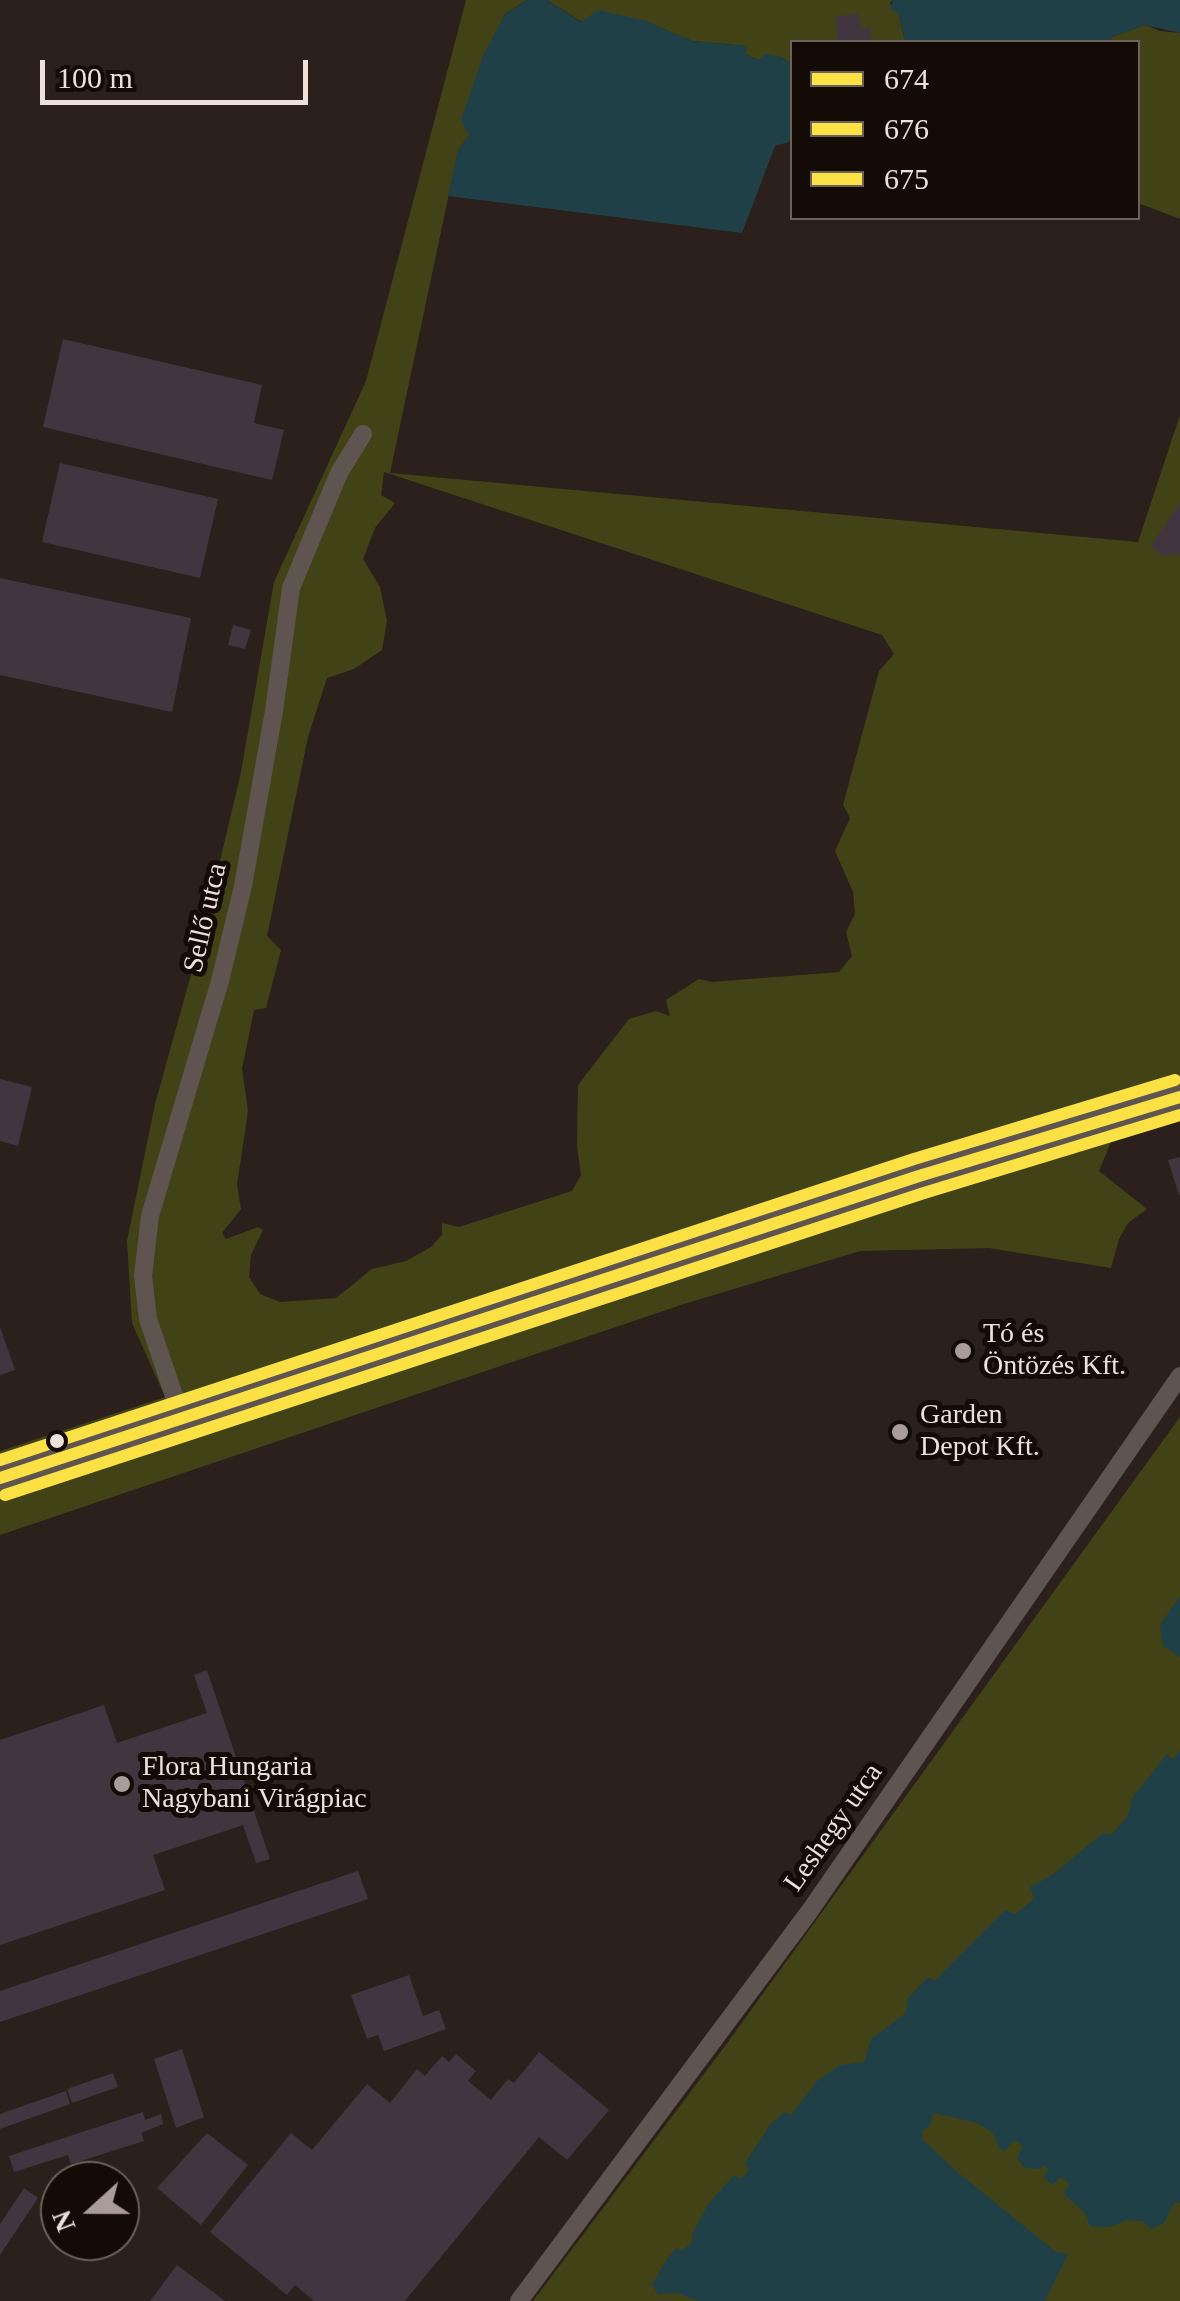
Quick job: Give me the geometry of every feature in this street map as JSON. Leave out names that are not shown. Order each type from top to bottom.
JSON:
[{"type":"street","name":"Sellő utca","points":[[182,1419],[148,1319],[143,1276],[150,1216],[215,998],[243,886],[274,712],[290,588],[339,473],[363,434]]},
{"type":"street","points":[[0,1478],[918,1176],[1180,1097]]},
{"type":"street","name":"Leshegy utca","points":[[519,2301],[809,1912],[1180,1376]]},
{"type":"shaded area","points":[[466,0],[527,0],[505,14],[469,135],[458,151],[390,473],[1138,542],[1180,415],[1180,1119],[1111,1142],[1099,1171],[1147,1209],[1128,1223],[1111,1268],[989,1248],[860,1251],[684,1304],[0,1535],[0,1451],[165,1397],[132,1323],[127,1241],[155,1104],[205,924],[241,772],[274,582],[366,381]],"holes":[[[384,472],[882,635],[894,654],[879,671],[843,805],[850,818],[835,851],[853,892],[855,914],[846,932],[852,956],[839,972],[712,982],[699,979],[666,1000],[670,1016],[656,1011],[629,1019],[578,1085],[577,1146],[581,1175],[572,1191],[459,1227],[442,1223],[442,1235],[431,1247],[406,1261],[372,1269],[336,1298],[280,1302],[260,1294],[249,1277],[251,1255],[263,1230],[258,1227],[226,1239],[222,1233],[241,1209],[237,1185],[248,1111],[242,1069],[254,1010],[266,1008],[281,950],[267,936],[308,737],[327,678],[354,669],[382,650],[387,621],[380,587],[363,559],[375,528],[395,503],[381,495]]]},
{"type":"shaded area","points":[[547,0],[893,0],[890,3],[899,14],[905,40],[790,40],[790,62],[778,56],[759,60],[746,55],[746,46],[692,41],[643,20],[582,22]]},
{"type":"shaded area","points":[[1145,25],[1180,33],[1180,219],[1140,204],[1140,40],[1111,40]]},
{"type":"shaded area","points":[[1180,1417],[1180,2301],[533,2301],[728,2042]]},
{"type":"water","points":[[527,0],[547,0],[581,22],[598,10],[643,20],[692,41],[746,46],[746,55],[759,60],[765,54],[790,62],[790,142],[775,146],[742,233],[448,196],[458,150],[469,135],[461,120],[483,56],[505,14]]},
{"type":"water","points":[[893,0],[1180,0],[1180,33],[1145,25],[1111,40],[905,40],[899,14],[890,8]]},
{"type":"water","points":[[1180,1596],[1180,1657],[1163,1646],[1160,1625]]},
{"type":"water","points":[[1180,1750],[1180,2203],[1174,2203],[1164,2223],[1151,2229],[1142,2221],[1127,2220],[1109,2227],[1090,2226],[1085,2213],[1064,2194],[1069,2184],[1061,2177],[1053,2185],[1043,2178],[1048,2169],[1045,2165],[1040,2169],[1024,2168],[1017,2158],[1023,2146],[1014,2140],[1005,2151],[999,2148],[993,2133],[977,2123],[934,2113],[922,2139],[1056,2252],[1068,2254],[1045,2301],[698,2301],[677,2293],[658,2294],[652,2285],[667,2259],[676,2248],[681,2251],[692,2243],[693,2232],[709,2203],[734,2175],[741,2179],[749,2170],[745,2163],[770,2125],[784,2112],[791,2115],[817,2081],[840,2065],[864,2062],[871,2039],[906,2013],[908,1998],[928,1977],[934,1981],[1005,1910],[1015,1914],[1034,1899],[1030,1887],[1052,1875],[1103,1833],[1111,1835],[1128,1816],[1132,1798],[1167,1754],[1173,1759]]},
{"type":"building","points":[[859,13],[862,30],[870,27],[872,40],[838,40],[835,17]]},
{"type":"building","points":[[63,339],[262,385],[254,423],[284,430],[272,480],[43,427]]},
{"type":"building","points":[[60,463],[218,499],[200,578],[42,542]]},
{"type":"building","points":[[1180,503],[1180,554],[1163,556],[1151,546]]},
{"type":"building","points":[[0,578],[191,618],[172,712],[0,675]]},
{"type":"building","points":[[233,625],[251,630],[245,649],[228,645]]},
{"type":"building","points":[[0,1079],[32,1087],[18,1146],[0,1141]]},
{"type":"building","points":[[1180,1157],[1180,1195],[1179,1195],[1168,1160]]},
{"type":"building","points":[[0,1327],[15,1370],[0,1375]]},
{"type":"building","name":"Flora Hungaria Nagybani Virágpiac","points":[[207,1670],[270,1859],[256,1863],[243,1825],[153,1855],[165,1890],[0,1945],[0,1740],[104,1705],[117,1743],[207,1713],[194,1675]]},
{"type":"building","points":[[358,1871],[368,1899],[0,2022],[0,1991]]},
{"type":"building","points":[[409,1975],[423,2016],[439,2010],[446,2029],[384,2051],[378,2035],[367,2039],[351,1995]]},
{"type":"building","points":[[182,2049],[204,2117],[176,2128],[154,2059]]},
{"type":"building","points":[[539,2052],[609,2110],[567,2160],[539,2137],[405,2301],[314,2301],[295,2285],[287,2295],[210,2232],[291,2133],[312,2150],[367,2084],[390,2103],[417,2069],[425,2076],[442,2056],[449,2062],[456,2054],[476,2071],[468,2081],[491,2100],[508,2079],[514,2083]]},
{"type":"building","points":[[113,2073],[118,2087],[72,2103],[67,2089]]},
{"type":"building","points":[[66,2091],[70,2104],[0,2129],[0,2114]]},
{"type":"building","points":[[143,2112],[145,2120],[161,2114],[163,2124],[141,2133],[144,2141],[81,2161],[70,2161],[68,2155],[14,2172],[9,2156]]},
{"type":"building","points":[[207,2133],[248,2165],[201,2225],[157,2188]]},
{"type":"building","points":[[24,2188],[38,2198],[0,2255],[0,2224]]},
{"type":"building","points":[[177,2265],[225,2301],[150,2301]]},
{"type":"transit line","name":"675","points":[[0,1460],[914,1159],[1175,1080]]},
{"type":"transit line","name":"674","points":[[0,1478],[919,1176],[1180,1097]]},
{"type":"transit line","name":"676","points":[[5,1495],[924,1193],[1180,1115]]},
{"type":"place","name":"Tó és Öntözés Kft.","points":[[963,1351]]},
{"type":"place","name":"Garden Depot Kft.","points":[[900,1432]]},
{"type":"place","name":"Flora Hungaria Nagybani Virágpiac","points":[[122,1784]]}]
